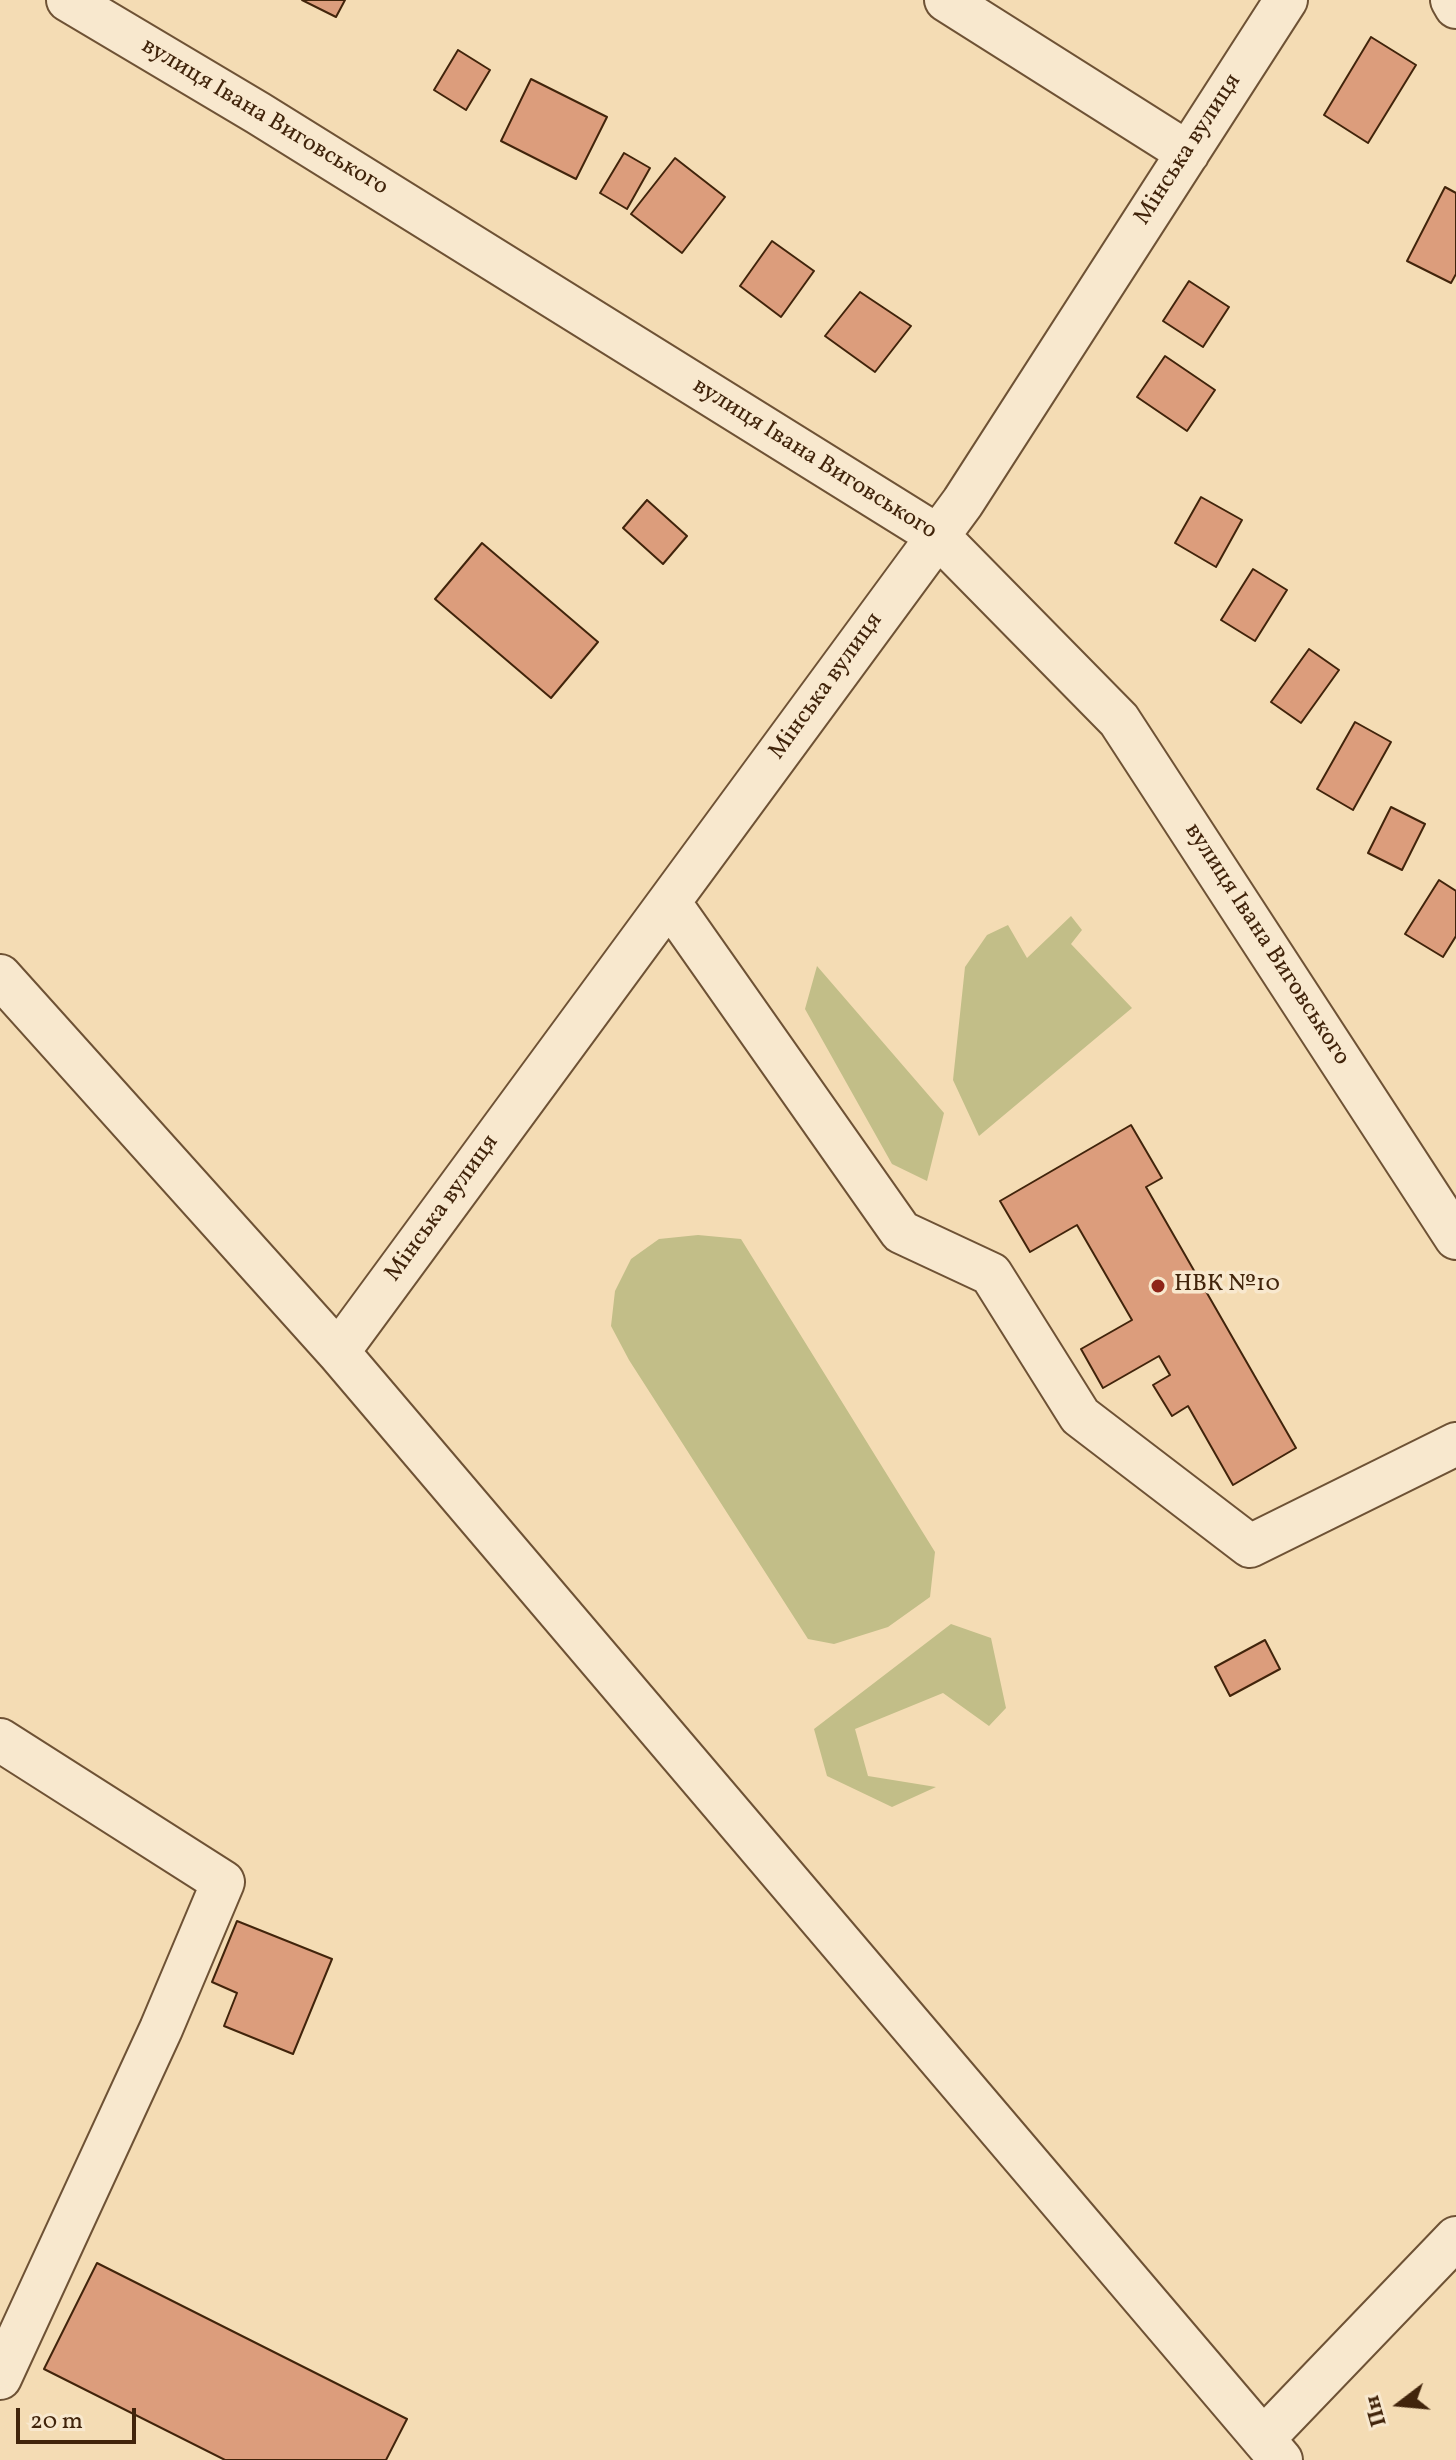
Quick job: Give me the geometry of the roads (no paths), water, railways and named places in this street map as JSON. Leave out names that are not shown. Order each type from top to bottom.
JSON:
[{"type":"street","name":"вулиця Івана Виговського","points":[[68,0],[258,113],[938,536],[1119,720],[1456,1238]]},
{"type":"street","points":[[946,0],[1188,153]]},
{"type":"street","name":"Мінська вулиця","points":[[338,1352],[963,502],[1286,0]]},
{"type":"street","points":[[1452,0],[1456,7]]},
{"type":"street","points":[[669,902],[901,1232],[991,1274],[1080,1416],[1250,1546],[1456,1444]]},
{"type":"street","points":[[0,976],[338,1352],[1272,2449],[1456,2238]]},
{"type":"street","points":[[0,1740],[223,1882],[161,2029],[0,2378]]},
{"type":"place","name":"НВК №10","points":[[1158,1286]]}]
